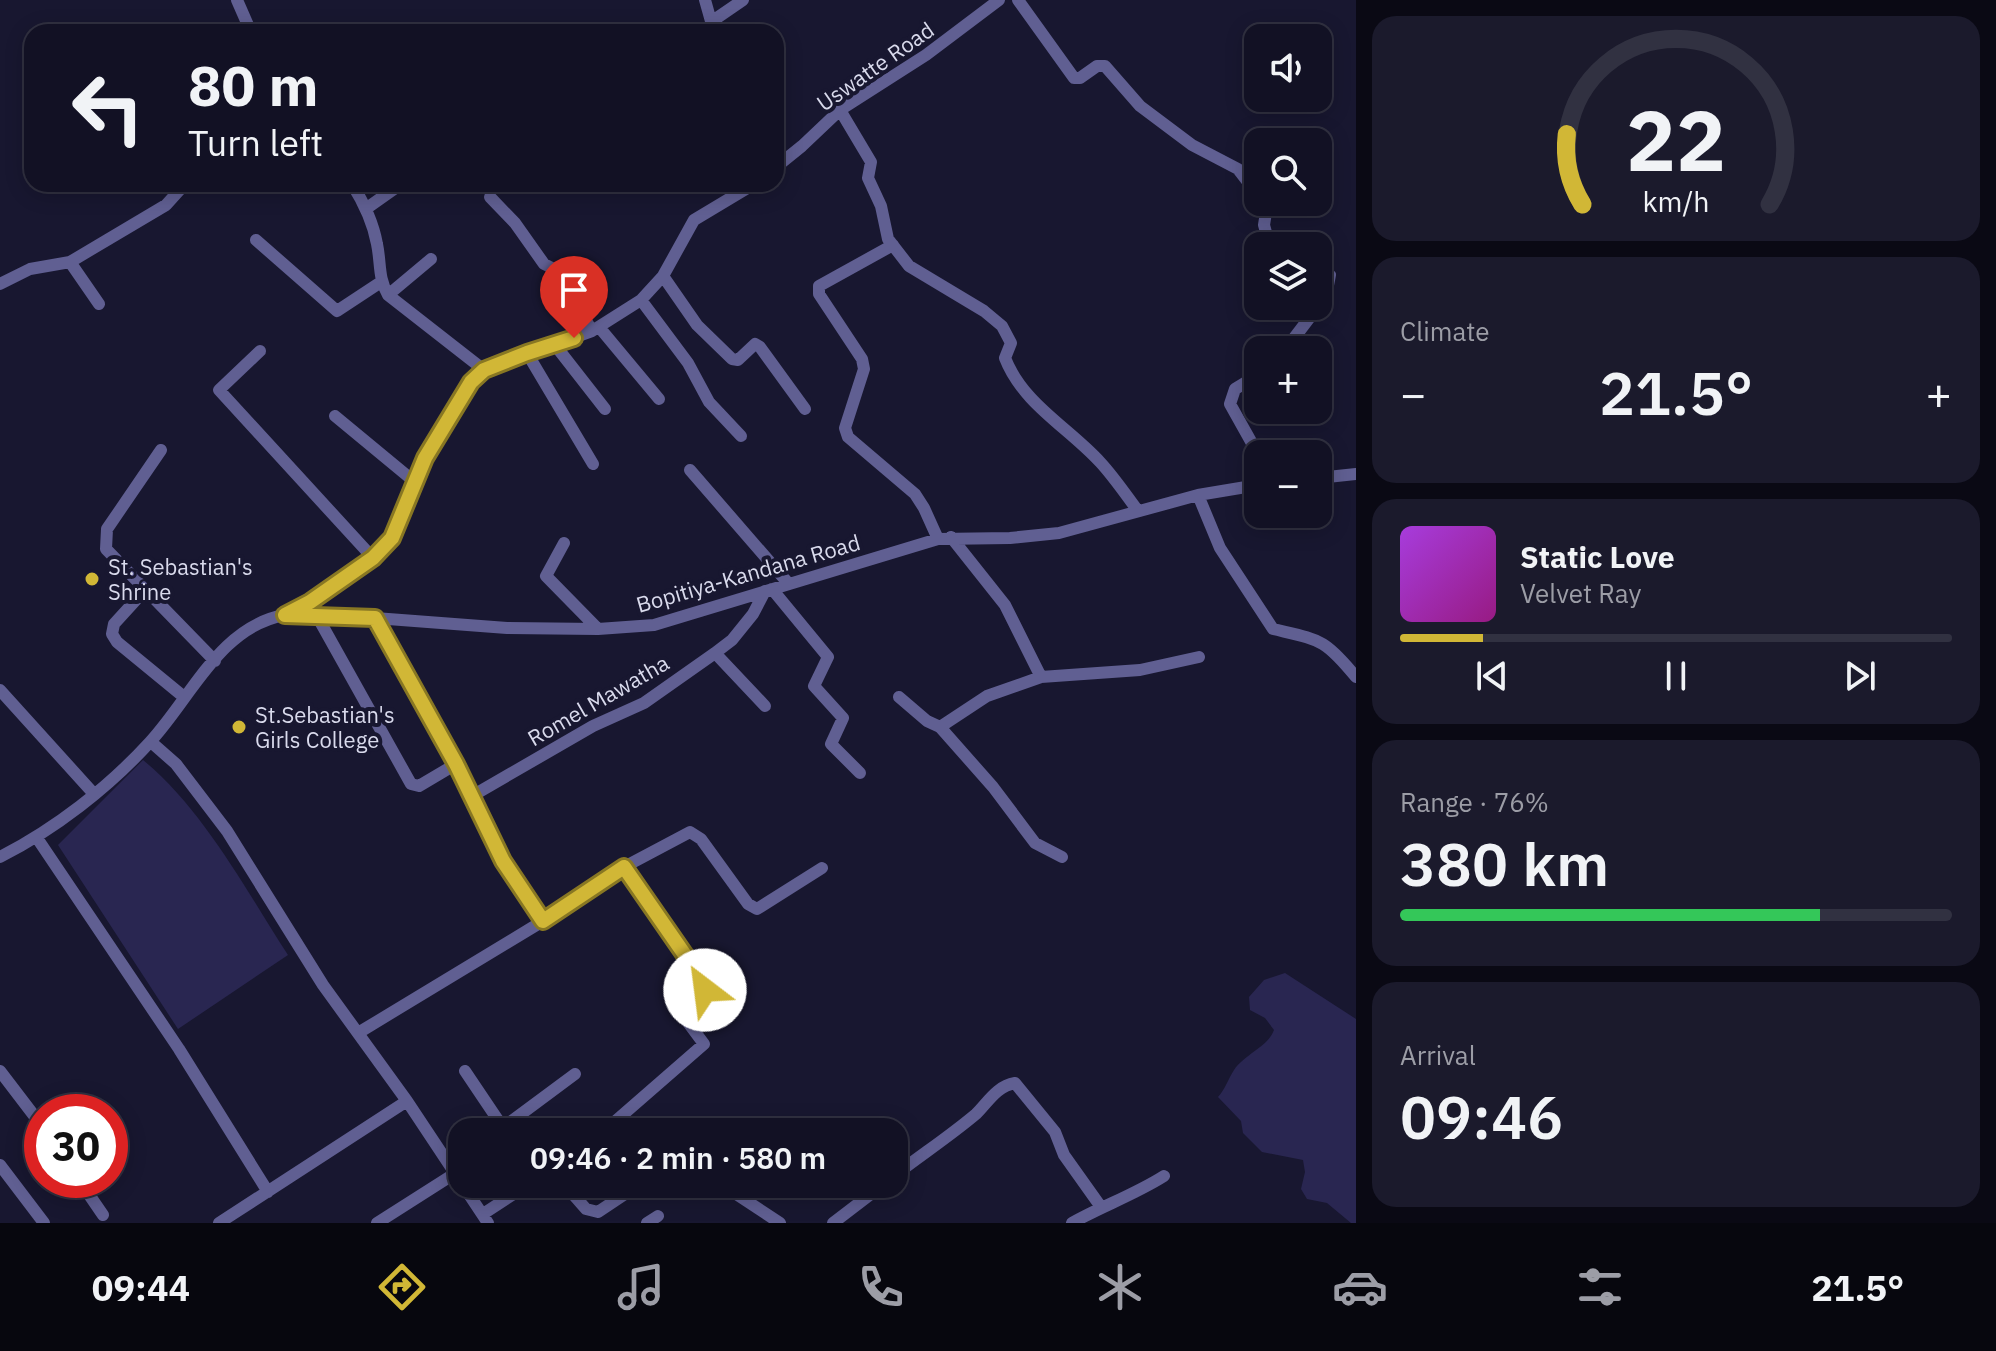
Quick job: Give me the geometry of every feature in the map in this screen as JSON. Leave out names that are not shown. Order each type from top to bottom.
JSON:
[{"type":"street","points":[[237,0],[244,24]]},
{"type":"street","points":[[705,0],[711,24]]},
{"type":"street","points":[[715,24],[743,0]]},
{"type":"street","name":"Uswatte Road","points":[[784,161],[840,110],[926,55],[999,0]]},
{"type":"street","points":[[1018,0],[1074,78],[1080,78],[1097,66],[1105,66],[1152,115],[1192,145],[1238,169],[1244,177]]},
{"type":"street","points":[[840,110],[871,162],[868,178],[881,206],[888,239],[909,266],[984,311],[1002,326],[1011,343],[1005,358],[1012,377],[1034,402],[1099,461],[1138,511]]},
{"type":"street","points":[[0,284],[30,269],[70,262],[166,205],[178,192]]},
{"type":"street","points":[[357,192],[367,208],[377,244],[381,282],[388,295],[484,370]]},
{"type":"street","points":[[367,208],[390,192]]},
{"type":"street","points":[[285,615],[310,602],[373,558],[392,538],[425,458],[471,382],[484,370],[595,329],[641,300],[663,276],[694,220],[741,192]]},
{"type":"street","points":[[490,197],[515,223],[544,264],[558,271],[595,329],[659,399]]},
{"type":"street","points":[[256,240],[337,311],[381,282]]},
{"type":"street","points":[[893,245],[819,286],[819,294],[862,359],[864,369],[845,428],[848,437],[915,494],[944,538],[1005,605],[1041,677]]},
{"type":"street","points":[[388,295],[431,259]]},
{"type":"street","points":[[70,262],[99,304]]},
{"type":"street","points":[[663,276],[697,325],[732,359],[738,360],[755,344],[760,347],[805,409]]},
{"type":"street","points":[[641,300],[688,363],[709,402],[741,436]]},
{"type":"street","points":[[1296,336],[1308,320]]},
{"type":"street","points":[[555,345],[605,409]]},
{"type":"street","points":[[260,351],[219,390],[373,558]]},
{"type":"street","points":[[527,353],[593,464]]},
{"type":"street","points":[[1244,384],[1235,389],[1230,404],[1250,440]]},
{"type":"street","points":[[335,416],[416,483]]},
{"type":"street","points":[[161,450],[107,529],[106,549],[215,661]]},
{"type":"street","points":[[690,470],[788,583]]},
{"type":"street","points":[[1332,477],[1356,474]]},
{"type":"street","name":"Bopitiya-Kandana Road","points":[[0,857],[37,838],[94,794],[151,742],[184,697],[235,638],[273,617],[375,618],[507,628],[598,629],[654,625],[944,538],[1010,538],[1059,533],[1198,495],[1244,487]]},
{"type":"street","points":[[1198,495],[1220,548],[1273,629],[1319,640],[1335,651],[1356,677]]},
{"type":"street","points":[[564,543],[546,576],[598,629]]},
{"type":"street","points":[[145,590],[114,624],[112,634],[117,642],[184,697]]},
{"type":"street","points":[[768,590],[828,657],[814,686],[843,718],[831,744],[860,773]]},
{"type":"street","name":"Romel Mawatha","points":[[472,796],[593,726],[644,703],[732,640],[768,590]]},
{"type":"street","points":[[317,616],[411,784],[419,786],[456,764]]},
{"type":"street","points":[[375,618],[456,764],[503,861],[543,921]]},
{"type":"street","points":[[715,653],[765,706]]},
{"type":"street","points":[[940,727],[987,696],[1041,677],[1140,670],[1199,657]]},
{"type":"street","points":[[0,690],[94,794]]},
{"type":"street","points":[[899,697],[927,721],[940,727],[993,787],[1035,843],[1062,857]]},
{"type":"street","points":[[151,742],[176,764],[227,831],[323,985],[407,1101],[448,1165]]},
{"type":"street","points":[[358,1033],[543,921],[624,867],[690,832],[701,839],[748,904],[757,909],[822,868]]},
{"type":"street","points":[[37,838],[179,1049],[268,1192]]},
{"type":"street","points":[[619,1118],[704,1044],[678,1009],[705,990],[705,984],[624,867]]},
{"type":"street","points":[[0,1071],[24,1102]]},
{"type":"street","points":[[465,1071],[494,1118]]},
{"type":"street","points":[[519,1118],[575,1074]]},
{"type":"street","points":[[908,1165],[978,1112],[1007,1084],[1015,1083],[1055,1132],[1064,1155],[1101,1207]]},
{"type":"street","points":[[219,1223],[407,1101]]},
{"type":"street","points":[[0,1165],[44,1223]]},
{"type":"street","points":[[378,1223],[448,1174]]},
{"type":"street","points":[[1072,1223],[1101,1207],[1136,1194],[1164,1176]]},
{"type":"street","points":[[91,1198],[103,1215]]},
{"type":"street","points":[[471,1198],[486,1219],[512,1198]]},
{"type":"street","points":[[576,1198],[586,1209],[601,1218],[624,1198]]},
{"type":"street","points":[[742,1198],[780,1223]]},
{"type":"street","points":[[833,1223],[866,1198]]},
{"type":"shaded area","points":[[143,760],[165,780],[204,826],[288,955],[178,1029],[58,845]]},
{"type":"shaded area","points":[[1285,973],[1356,1019],[1356,1223],[1351,1223],[1327,1203],[1307,1199],[1301,1189],[1305,1172],[1303,1160],[1262,1152],[1243,1133],[1241,1121],[1218,1097],[1239,1064],[1267,1041],[1274,1030],[1265,1018],[1250,1010],[1249,997],[1264,980]]},
{"type":"place","name":"St. Sebastian's Shrine","points":[[92,579]]},
{"type":"place","name":"St.Sebastian's Girls College","points":[[239,727]]},
{"type":"route","points":[[574,338],[484,370],[471,382],[425,458],[392,538],[373,558],[310,602],[285,615],[375,618],[456,764],[503,861],[543,921],[624,867],[705,984],[705,990]]}]
